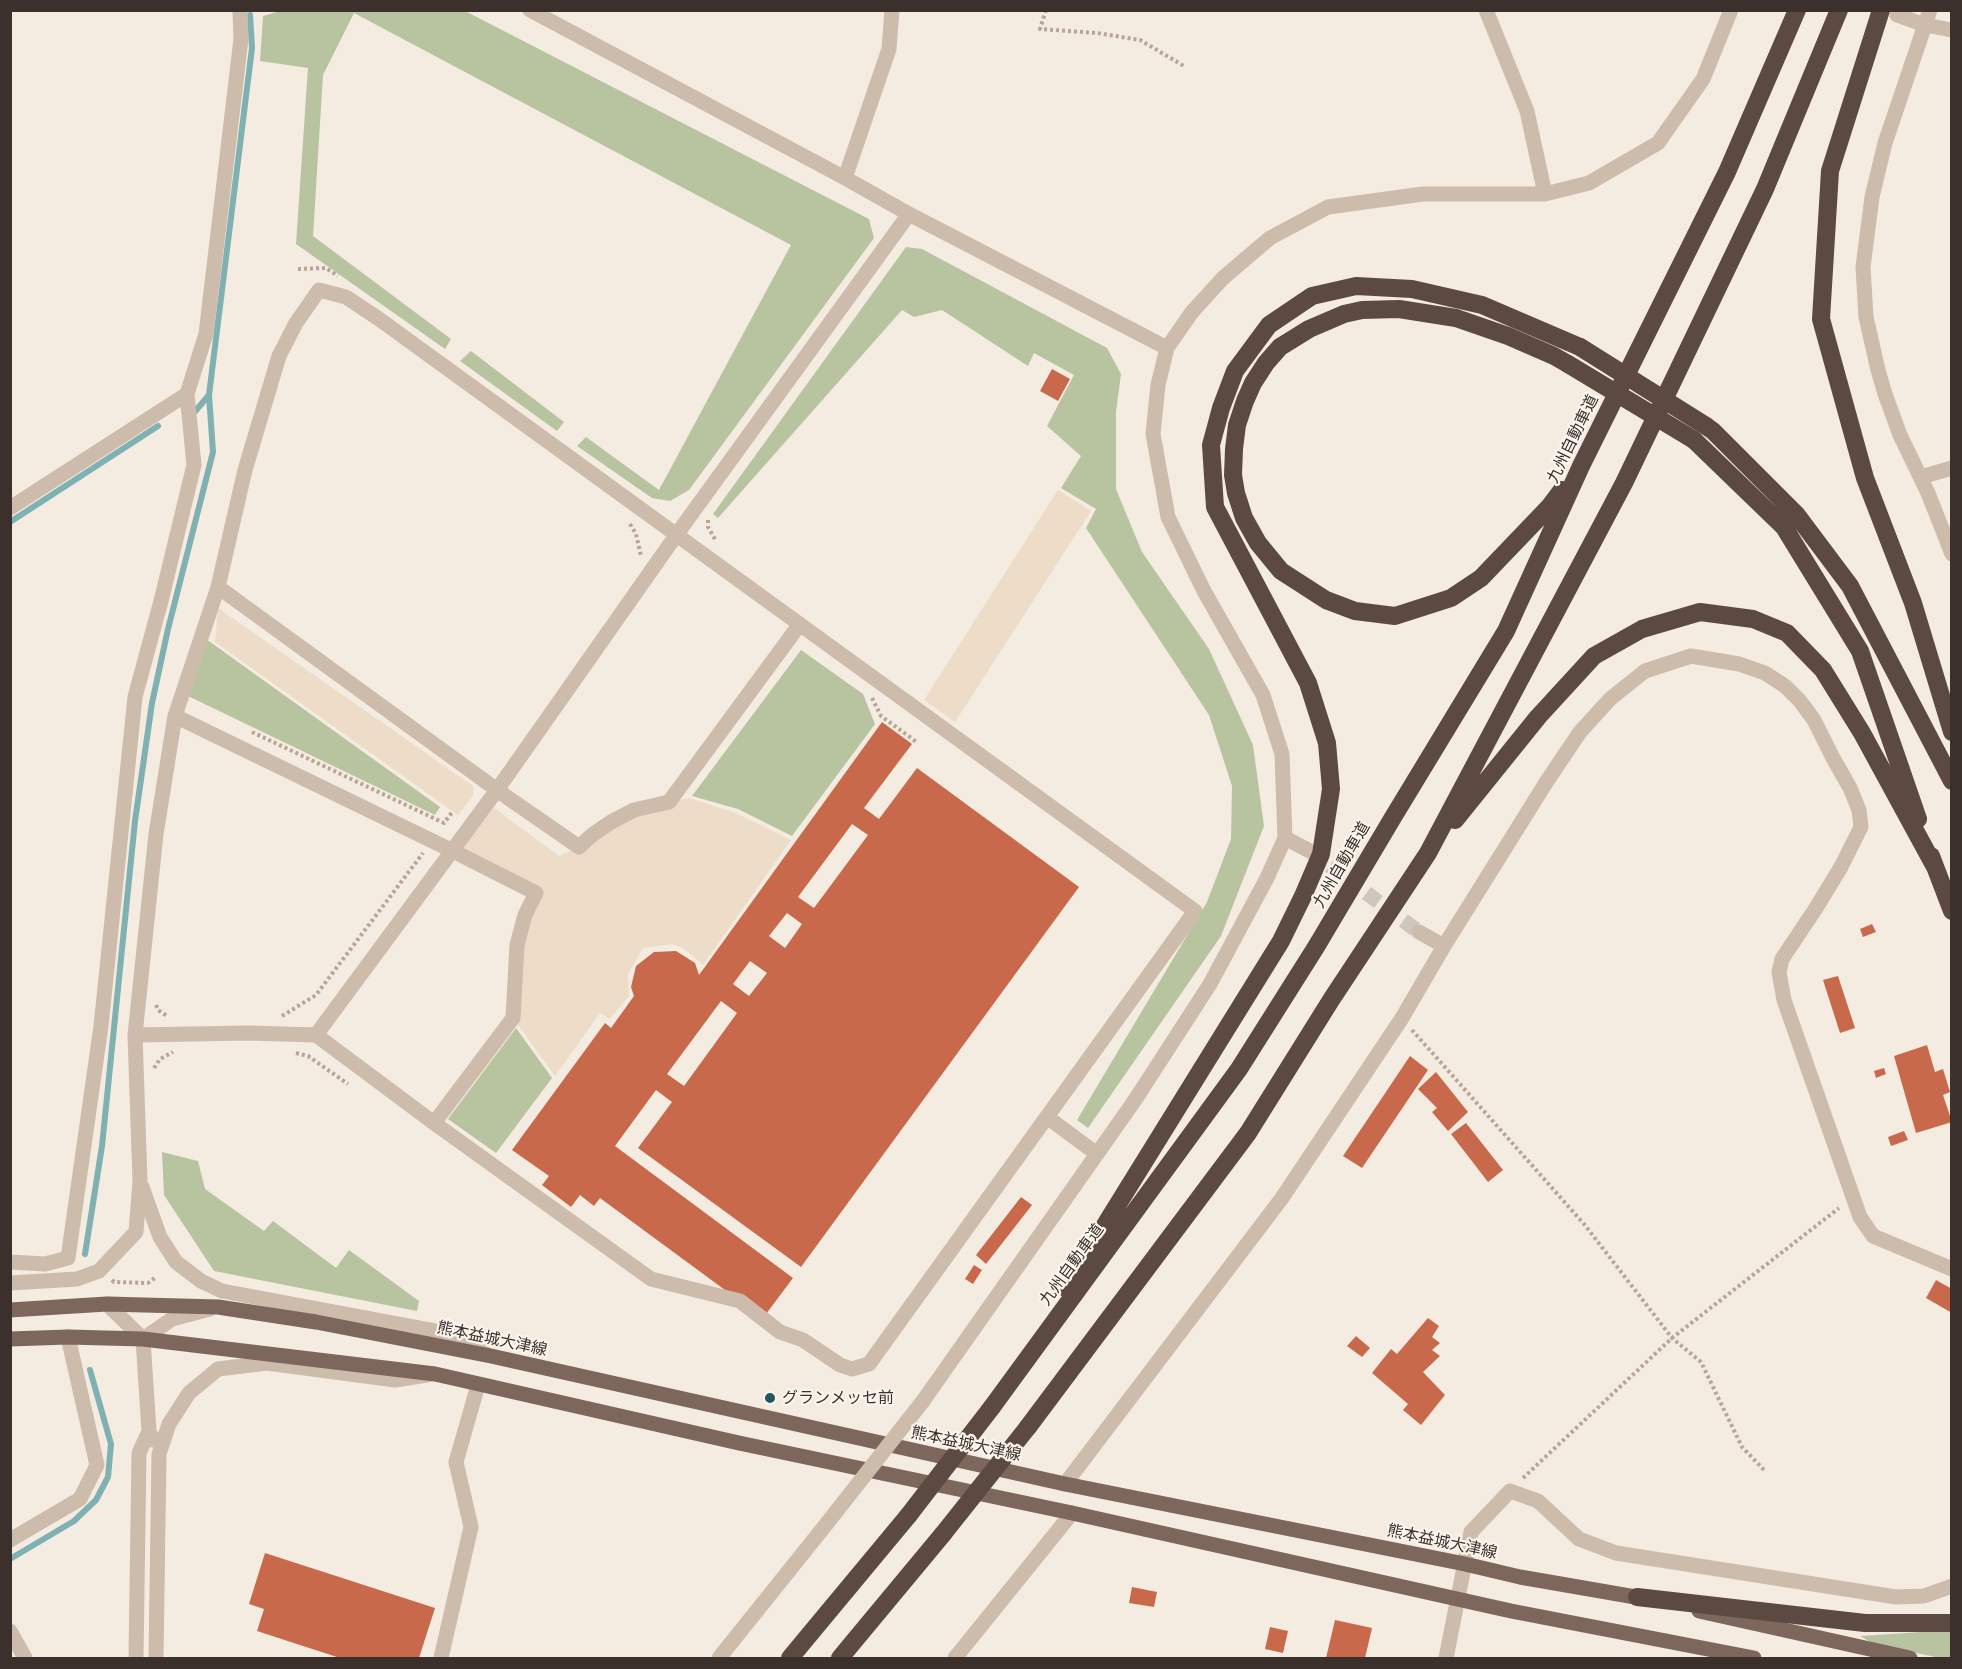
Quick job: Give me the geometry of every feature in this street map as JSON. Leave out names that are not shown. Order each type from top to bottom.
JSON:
[{"type":"highway","name":"九州自動車道","points":[[790,1659],[908,1516],[992,1407],[1239,1069],[1316,947],[1506,630],[1581,466],[1727,172],[1797,10]]},
{"type":"highway","points":[[840,1659],[1028,1427],[1248,1132],[1331,1000],[1428,853],[1624,483],[1766,189],[1839,10]]},
{"type":"highway","points":[[1889,13],[1830,171],[1821,319],[1865,478],[1913,603],[1952,732]]},
{"type":"highway","points":[[992,1407],[1281,941],[1321,854],[1331,789],[1327,743],[1308,683],[1215,507],[1211,445],[1221,408],[1235,371],[1269,325],[1312,296],[1356,286],[1412,289],[1482,305],[1580,347],[1713,431],[1796,514],[1850,586],[1952,781]]},
{"type":"highway","points":[[1581,466],[1550,506],[1481,578],[1451,598],[1395,616],[1355,611],[1326,600],[1281,571],[1258,543],[1244,518],[1233,475],[1238,425],[1253,383],[1266,363],[1281,347],[1309,329],[1344,314],[1362,310],[1399,309],[1456,318],[1516,340],[1554,356],[1694,440],[1784,527],[1860,651],[1952,911]]},
{"type":"highway","points":[[1428,853],[1538,717],[1594,656],[1642,629],[1700,612],[1754,619],[1787,633],[1823,670],[1862,733],[1935,867]]},
{"type":"highway","points":[[1637,1597],[1864,1623],[1952,1623]]},
{"type":"main road","name":"熊本益城大津線","points":[[10,1310],[107,1304],[218,1307],[316,1322],[491,1356],[1065,1484],[1520,1577],[1637,1597],[1910,1659]]},
{"type":"main road","points":[[10,1339],[68,1337],[143,1339],[435,1374],[739,1443],[1072,1512],[1511,1611],[1755,1659]]},
{"type":"street","points":[[530,10],[909,214],[1167,348]]},
{"type":"street","points":[[845,178],[890,50],[892,10]]},
{"type":"street","points":[[1486,10],[1527,111],[1545,194]]},
{"type":"street","points":[[719,1659],[922,1401],[1135,1100],[1210,984],[1267,878],[1285,838],[1282,754],[1263,695],[1204,591],[1168,518],[1154,434],[1158,385],[1167,348],[1192,312],[1223,278],[1270,238],[1328,207],[1423,194],[1545,194],[1590,183],[1658,143],[1702,79],[1731,10]]},
{"type":"street","points":[[10,1262],[45,1264],[68,1258],[101,1026],[135,697],[194,465],[187,394],[206,334],[242,39],[240,11]]},
{"type":"street","points":[[1889,13],[1928,18],[1952,30]]},
{"type":"street","points":[[1928,18],[1885,143],[1872,197],[1863,267],[1866,317],[1878,370],[1900,435],[1921,477],[1952,554]]},
{"type":"street","points":[[316,1035],[453,851],[677,534],[909,214]]},
{"type":"street","points":[[10,1283],[78,1279],[99,1271],[136,1232],[140,1181],[135,1035],[156,834],[175,716],[218,587],[246,470],[279,356],[296,323],[319,290],[346,297],[379,318],[1195,911],[869,1364],[852,1369],[840,1365],[803,1340],[780,1332],[740,1301],[651,1279],[434,1124],[316,1035],[249,1033],[135,1035]]},
{"type":"street","points":[[10,508],[187,394]]},
{"type":"street","points":[[1921,477],[1952,468]]},
{"type":"street","points":[[218,587],[579,847],[592,835],[626,814],[669,802],[800,624]]},
{"type":"street","points":[[1065,1484],[1282,1198],[1402,1018],[1444,946],[1580,732],[1610,699],[1645,670],[1691,656],[1739,664],[1765,673],[1785,686],[1814,720],[1850,788],[1859,810],[1861,827],[1816,908],[1782,959],[1779,972],[1784,1000],[1860,1217],[1873,1236],[1952,1269]]},
{"type":"street","points":[[175,716],[453,851],[536,894],[525,915],[517,945],[513,984],[513,1018],[434,1124]]},
{"type":"street","points":[[1285,838],[1308,850]]},
{"type":"street","points":[[1419,932],[1444,946]]},
{"type":"street","points":[[1047,1117],[1097,1154]]},
{"type":"street","points":[[140,1181],[160,1237],[176,1262],[201,1281],[222,1292],[447,1333],[491,1356]]},
{"type":"street","points":[[107,1304],[143,1339],[149,1431],[159,1454]]},
{"type":"street","points":[[143,1339],[172,1319],[218,1307]]},
{"type":"street","points":[[10,1540],[80,1498],[97,1466],[68,1337]]},
{"type":"street","points":[[156,1659],[159,1454],[169,1424],[180,1406],[200,1383],[218,1370],[267,1363],[395,1380],[435,1374]]},
{"type":"street","points":[[441,1659],[471,1527],[456,1462],[478,1385]]},
{"type":"street","points":[[136,1659],[139,1454],[149,1431]]},
{"type":"street","points":[[1446,1659],[1471,1532],[1510,1491],[1538,1501],[1579,1539],[1617,1553],[1896,1597],[1924,1596],[1952,1586]]},
{"type":"street","points":[[955,1659],[1072,1512]]},
{"type":"street","points":[[10,1631],[25,1659]]},
{"type":"street","points":[[1714,1650],[1742,1659]]},
{"type":"path","points":[[1046,10],[1040,29],[1097,33],[1140,40],[1184,66]]},
{"type":"path","points":[[708,516],[708,527],[718,545]]},
{"type":"path","points":[[621,518],[631,525],[636,534],[641,559]]},
{"type":"path","points":[[868,688],[881,716],[918,743]]},
{"type":"path","points":[[244,728],[444,823]]},
{"type":"path","points":[[438,831],[453,812]]},
{"type":"path","points":[[280,1017],[316,995],[427,848]]},
{"type":"path","points":[[1402,1018],[1584,1224],[1672,1338],[1701,1362],[1742,1448],[1766,1472]]},
{"type":"path","points":[[148,1076],[160,1059],[181,1047]]},
{"type":"path","points":[[290,1052],[308,1056],[355,1088]]},
{"type":"path","points":[[1510,1491],[1672,1338],[1853,1196]]},
{"type":"path","points":[[109,1277],[114,1282],[148,1283],[156,1277]]},
{"type":"green space","points":[[280,11],[465,11],[869,219],[874,238],[689,490],[670,501],[652,498],[577,446],[586,437],[659,490],[791,245],[354,13],[323,75],[313,236],[451,339],[445,349],[296,244],[308,68],[260,61],[263,16]]},
{"type":"green space","points":[[906,247],[922,249],[1107,348],[1121,374],[1116,412],[1116,489],[1142,552],[1209,649],[1253,745],[1264,826],[1221,936],[1088,1128],[1077,1120],[1207,902],[1231,839],[1232,786],[1209,715],[1086,528],[1096,509],[1061,488],[1081,456],[1047,426],[1074,375],[1034,353],[1028,366],[942,310],[914,317],[902,310],[718,518],[713,514]]},
{"type":"green space","points":[[471,351],[564,422],[557,431],[460,361]]},
{"type":"green space","points":[[206,639],[440,807],[435,815],[188,696]]},
{"type":"green space","points":[[801,650],[863,694],[875,724],[792,836],[738,809],[692,796]]},
{"type":"green space","points":[[516,1028],[552,1078],[496,1153],[448,1119]]},
{"type":"green space","points":[[162,1152],[198,1161],[205,1189],[264,1231],[273,1221],[336,1268],[349,1250],[419,1301],[417,1311],[214,1271],[164,1195]]},
{"type":"green space","points":[[1951,1630],[1951,1658],[1940,1658],[1874,1644],[1860,1636]]},
{"type":"shaded area","points":[[1058,490],[1091,511],[955,722],[924,700]]},
{"type":"shaded area","points":[[218,608],[473,786],[473,796],[458,815],[215,642]]},
{"type":"shaded area","points":[[689,798],[736,813],[791,840],[703,965],[683,948],[672,944],[643,948],[628,974],[629,996],[610,1019],[600,1013],[555,1076],[513,1018],[514,984],[536,893],[542,888],[461,849],[494,808],[559,856],[578,847],[634,810]]},
{"type":"building","points":[[1052,369],[1070,379],[1058,401],[1040,391]]},
{"type":"building","points":[[882,722],[912,744],[864,808],[879,819],[917,768],[1079,887],[801,1267],[638,1148],[672,1102],[656,1090],[615,1146],[793,1278],[763,1318],[600,1198],[594,1206],[580,1195],[571,1207],[542,1185],[549,1176],[512,1150],[605,1023],[611,1028],[634,996],[631,987],[636,966],[654,952],[676,951],[695,963],[699,975]],"holes":[[[852,824],[868,835],[814,908],[798,897]],[[787,913],[802,924],[785,948],[769,936]],[[750,961],[767,973],[749,996],[733,984]],[[721,1001],[737,1013],[684,1086],[667,1074]]]},
{"type":"building","points":[[1872,924],[1876,932],[1863,937],[1860,929]]},
{"type":"building","points":[[1838,976],[1855,1028],[1840,1033],[1823,980]]},
{"type":"building","points":[[1927,1045],[1935,1072],[1943,1069],[1950,1092],[1943,1095],[1952,1122],[1916,1133],[1894,1056]]},
{"type":"building","points":[[1410,1056],[1428,1070],[1362,1168],[1343,1156]]},
{"type":"building","points":[[1884,1068],[1886,1074],[1876,1078],[1874,1071]]},
{"type":"building","points":[[1436,1072],[1468,1112],[1448,1131],[1432,1112],[1437,1108],[1418,1089]]},
{"type":"building","points":[[1466,1123],[1503,1170],[1488,1182],[1451,1134]]},
{"type":"building","points":[[1904,1131],[1908,1140],[1891,1146],[1888,1137]]},
{"type":"building","points":[[1021,1197],[1032,1205],[986,1264],[976,1255]]},
{"type":"building","points":[[974,1265],[982,1270],[973,1284],[965,1279]]},
{"type":"building","points":[[1936,1280],[1952,1289],[1952,1313],[1926,1298]]},
{"type":"building","points":[[1428,1318],[1439,1326],[1432,1337],[1440,1343],[1432,1350],[1440,1356],[1423,1372],[1445,1395],[1421,1425],[1403,1410],[1408,1404],[1372,1373],[1391,1349],[1397,1354]]},
{"type":"building","points":[[1356,1336],[1370,1348],[1362,1357],[1347,1346]]},
{"type":"building","points":[[265,1553],[435,1608],[419,1658],[340,1658],[257,1631],[264,1609],[249,1604]]},
{"type":"building","points":[[1132,1587],[1157,1592],[1154,1607],[1129,1603]]},
{"type":"building","points":[[1335,1620],[1372,1628],[1365,1658],[1326,1658]]},
{"type":"building","points":[[1270,1627],[1288,1631],[1283,1653],[1265,1649]]},
{"type":"waterway","points":[[85,1254],[102,1146],[135,821],[152,703],[168,629],[213,452],[209,395],[252,48],[250,15]]},
{"type":"waterway","points":[[192,415],[209,395]]},
{"type":"waterway","points":[[10,522],[158,426]]},
{"type":"waterway","points":[[10,1559],[74,1521],[96,1500],[108,1477],[111,1444],[90,1370]]},
{"type":"tunnel","points":[[1311,852],[1419,932]]},
{"type":"place","name":"グランメッセ前","points":[[770,1398]]}]
